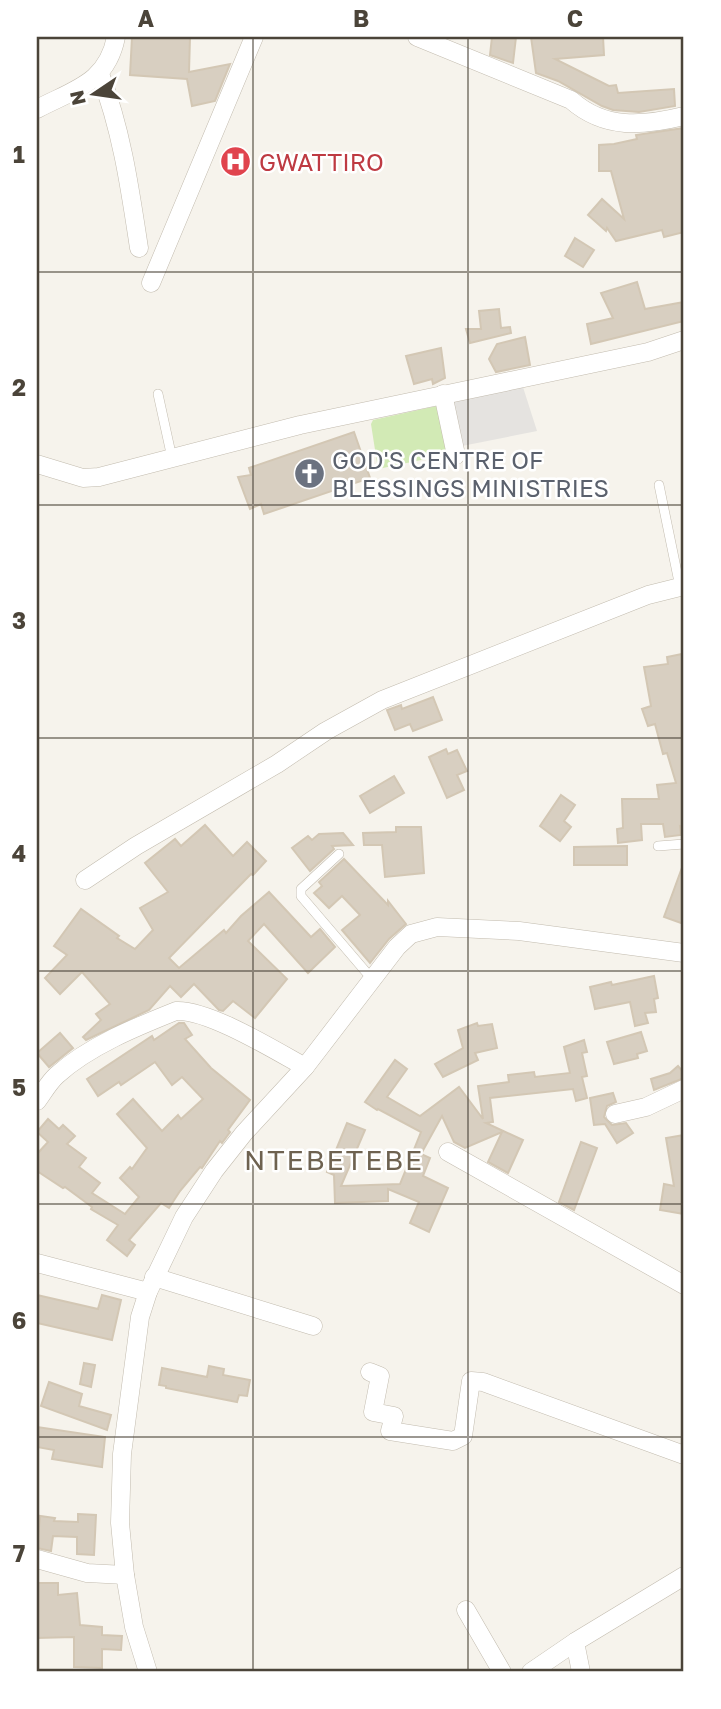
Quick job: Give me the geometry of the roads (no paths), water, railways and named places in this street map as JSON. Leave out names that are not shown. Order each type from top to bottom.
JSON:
[{"type":"street","points":[[37,109],[100,74],[113,52],[116,37]]},
{"type":"street","points":[[151,283],[254,37]]},
{"type":"street","points":[[417,37],[570,100],[585,113],[605,120],[628,124],[655,123],[684,116]]},
{"type":"street","points":[[100,74],[125,155],[139,248]]},
{"type":"street","points":[[37,464],[83,478],[99,477],[300,425],[648,352],[684,340]]},
{"type":"street","points":[[443,394],[456,455]]},
{"type":"street","points":[[85,880],[136,846],[382,700],[648,595],[682,587]]},
{"type":"street","points":[[148,1672],[134,1627],[120,1523],[122,1454],[140,1317],[151,1285],[184,1217],[214,1171],[244,1133],[305,1067],[397,947],[411,934],[437,927],[519,931],[684,953]]},
{"type":"street","points":[[37,1101],[54,1077],[68,1065],[108,1042],[176,1011],[187,1010],[203,1015],[248,1035],[305,1067]]},
{"type":"street","points":[[615,1114],[646,1107],[684,1089]]},
{"type":"street","points":[[448,1152],[684,1285]]},
{"type":"street","points":[[37,1263],[151,1285],[313,1326]]},
{"type":"street","points":[[370,1372],[380,1376],[373,1412],[394,1416],[390,1431],[453,1440],[463,1436],[471,1381],[482,1382],[684,1455]]},
{"type":"street","points":[[37,1559],[87,1573],[125,1575]]},
{"type":"street","points":[[531,1672],[684,1576]]},
{"type":"street","points":[[466,1610],[502,1672]]},
{"type":"street","points":[[575,1642],[581,1672]]},
{"type":"lane","points":[[158,394],[172,458]]},
{"type":"lane","points":[[659,485],[682,587]]},
{"type":"lane","points":[[659,846],[684,844]]},
{"type":"lane","points":[[339,854],[301,889],[301,896],[372,979]]},
{"type":"place","name":"GWATTIRO","points":[[236,161]]},
{"type":"place","name":"GOD'S CENTRE OF BLESSINGS MINISTRIES","points":[[309,473]]},
{"type":"district","name":"NTEBETEBE","points":[[334,1159]]}]
